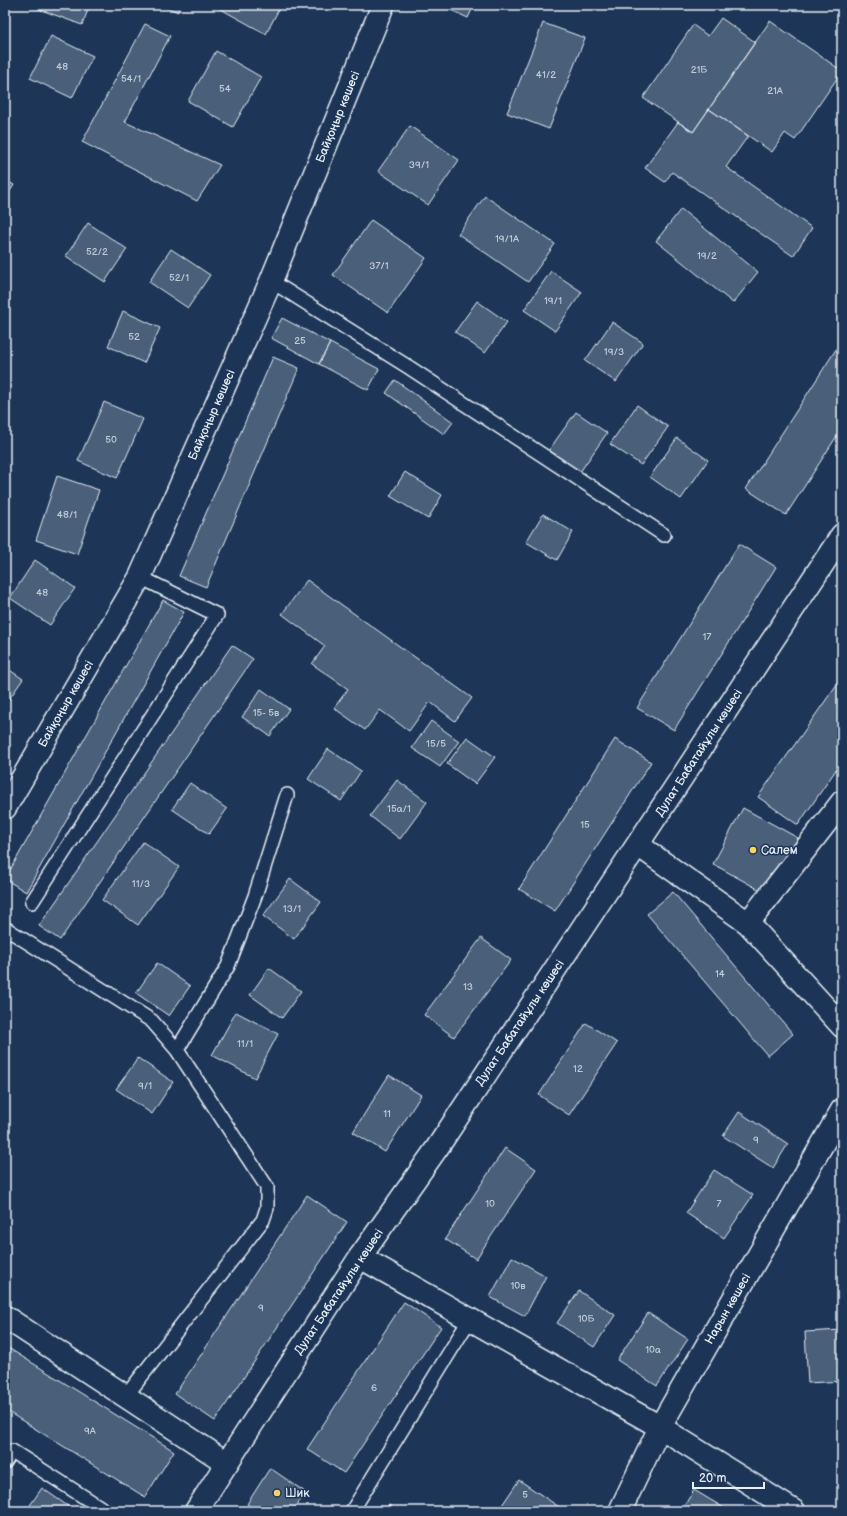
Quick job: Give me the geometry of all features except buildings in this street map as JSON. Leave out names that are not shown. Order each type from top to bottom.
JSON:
[{"type":"street","name":"Байқоңыр көшесі","points":[[5,808],[140,577],[271,280],[383,5]]},
{"type":"street","name":"Дулат Бабатайұлы көшесі","points":[[196,1511],[360,1257],[437,1148],[842,535]]},
{"type":"street","points":[[748,923],[842,802]]},
{"type":"street","points":[[638,845],[748,923],[842,1026]]},
{"type":"street","name":"Нарын көшесі","points":[[620,1511],[660,1427],[842,1110]]},
{"type":"street","points":[[360,1257],[660,1427],[794,1511]]},
{"type":"street","points":[[5,1317],[227,1463]]},
{"type":"lane","points":[[271,280],[410,368],[664,535]]},
{"type":"lane","points":[[32,902],[217,615],[140,577]]},
{"type":"lane","points":[[177,1050],[228,966],[255,896],[287,795]]},
{"type":"lane","points":[[5,928],[152,1021],[177,1050],[267,1187],[267,1208],[263,1220],[126,1396]]},
{"type":"lane","points":[[352,1511],[470,1319]]},
{"type":"lane","points":[[7,1453],[106,1511]]},
{"type":"place","name":"Салем","points":[[753,850]]},
{"type":"place","name":"Шик","points":[[277,1493]]}]
